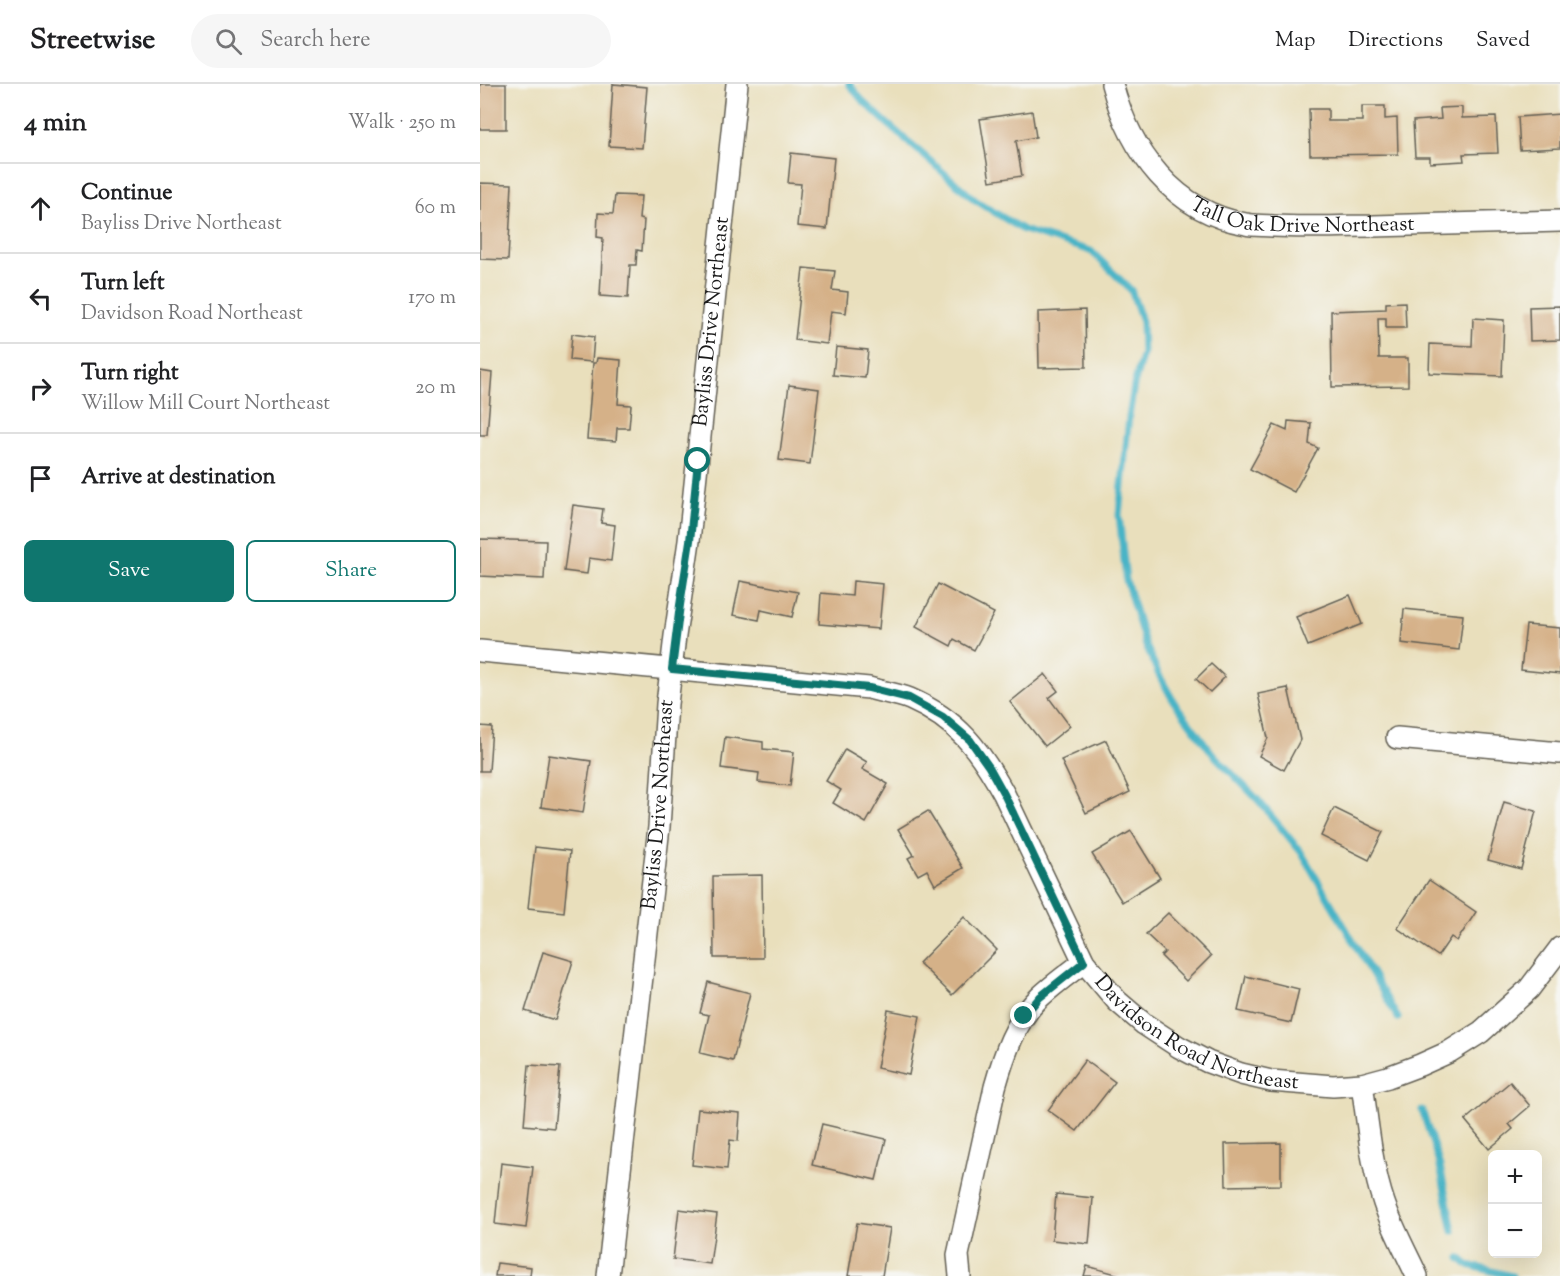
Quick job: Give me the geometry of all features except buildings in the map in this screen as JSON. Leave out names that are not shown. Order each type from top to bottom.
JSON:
[{"type":"street","name":"Bayliss Drive Northeast","points":[[608,1276],[658,827],[667,704],[690,541],[737,84]]},
{"type":"street","name":"Tall Oak Drive Northeast","points":[[1112,84],[1119,106],[1144,156],[1178,195],[1219,218],[1247,225],[1297,227],[1560,221]]},
{"type":"street","name":"Davidson Road Northeast","points":[[480,651],[869,688],[909,698],[943,717],[970,740],[989,767],[1084,962],[1117,1001],[1144,1024],[1179,1047],[1208,1062],[1241,1074],[1271,1081],[1333,1086],[1362,1084],[1388,1077],[1449,1052],[1482,1032],[1529,989],[1560,948]]},
{"type":"street","points":[[1397,738],[1560,753]]},
{"type":"street","points":[[960,1276],[958,1255],[1002,1062],[1024,1016],[1040,997],[1084,962]]},
{"type":"street","points":[[1362,1084],[1371,1148],[1384,1203],[1417,1276]]},
{"type":"waterway","points":[[849,84],[861,99],[890,126],[975,200],[1023,230],[1091,251],[1131,290],[1142,321],[1143,353],[1134,385],[1129,417],[1119,515],[1126,580],[1145,643],[1174,702],[1213,754],[1259,801],[1301,852],[1398,1018]]},
{"type":"waterway","points":[[1422,1110],[1440,1166],[1453,1231]]},
{"type":"waterway","points":[[1460,1258],[1468,1265],[1512,1276]]},
{"type":"route","points":[[698,461],[690,541],[672,669],[869,688],[909,698],[943,717],[970,740],[1004,794],[1084,962],[1040,997],[1024,1016]]}]
